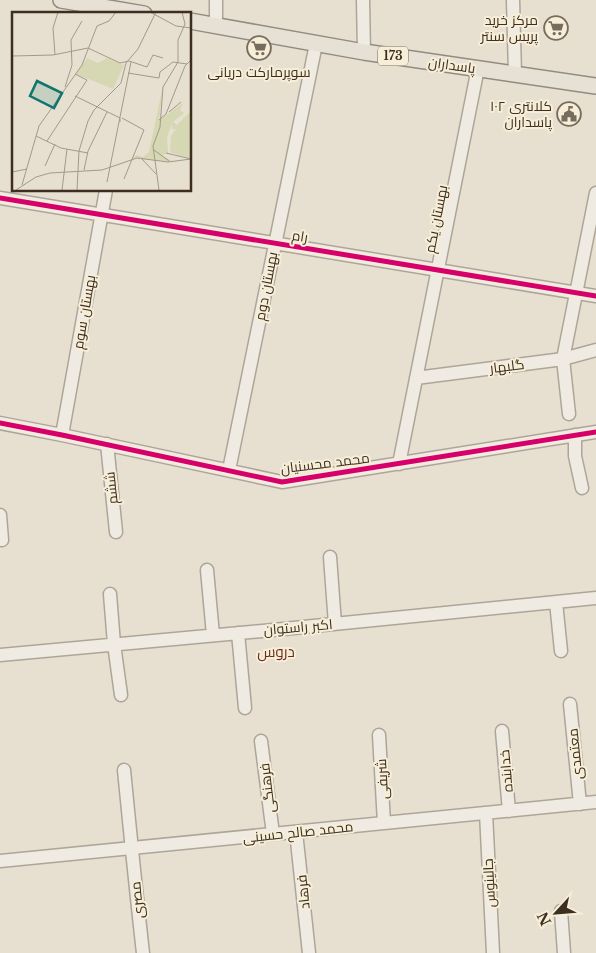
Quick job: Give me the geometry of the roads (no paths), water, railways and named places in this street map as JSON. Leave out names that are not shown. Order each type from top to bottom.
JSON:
[{"type":"main road","points":[[64,0],[131,12]]},
{"type":"main road","name":"پاسداران","points":[[191,21],[364,52],[596,86]]},
{"type":"street","points":[[216,0],[216,26]]},
{"type":"street","points":[[363,0],[364,52]]},
{"type":"street","points":[[513,0],[515,74]]},
{"type":"street","name":"بهستان دوم","points":[[229,470],[316,44]]},
{"type":"street","name":"بهستان یکم","points":[[399,464],[478,68]]},
{"type":"street","name":"بهستان سوم","points":[[62,435],[106,191]]},
{"type":"street","points":[[569,414],[563,359],[596,193]]},
{"type":"street","name":"رام","points":[[0,198],[596,296]]},
{"type":"street","name":"گلبهار","points":[[416,378],[563,359],[596,350]]},
{"type":"street","name":"محمد محسنیان","points":[[0,423],[282,482],[596,432]]},
{"type":"street","points":[[575,435],[575,456],[582,488]]},
{"type":"street","name":"ششم","points":[[107,444],[116,532]]},
{"type":"street","points":[[0,514],[2,540]]},
{"type":"street","points":[[330,557],[335,624]]},
{"type":"street","points":[[207,570],[213,635]]},
{"type":"street","points":[[110,594],[121,695]]},
{"type":"street","name":"اکبر راستوان","points":[[0,655],[596,598]]},
{"type":"street","points":[[556,602],[561,651]]},
{"type":"street","points":[[238,633],[245,708]]},
{"type":"street","name":"معتمدی","points":[[570,704],[580,804]]},
{"type":"street","name":"خدابنده","points":[[502,731],[509,811]]},
{"type":"street","name":"شریفی","points":[[379,735],[384,823]]},
{"type":"street","name":"فرهنگی","points":[[261,741],[273,834]]},
{"type":"street","name":"مصری","points":[[124,770],[143,953]]},
{"type":"street","name":"محمد صالح حسینی","points":[[0,861],[596,802]]},
{"type":"street","name":"جالینوس","points":[[486,813],[493,953]]},
{"type":"street","name":"فرهاد","points":[[296,832],[310,953]]},
{"type":"street","points":[[561,911],[564,953]]},
{"type":"place","name":"مرکز خرید پریس سنتر","points":[[556,28]]},
{"type":"place","name":"سوپرمارکت دریانی","points":[[259,48]]},
{"type":"place","name":"کلانتری ۱۰۲ پاسداران","points":[[569,114]]},
{"type":"district","name":"دروس","points":[[276,652]]}]
